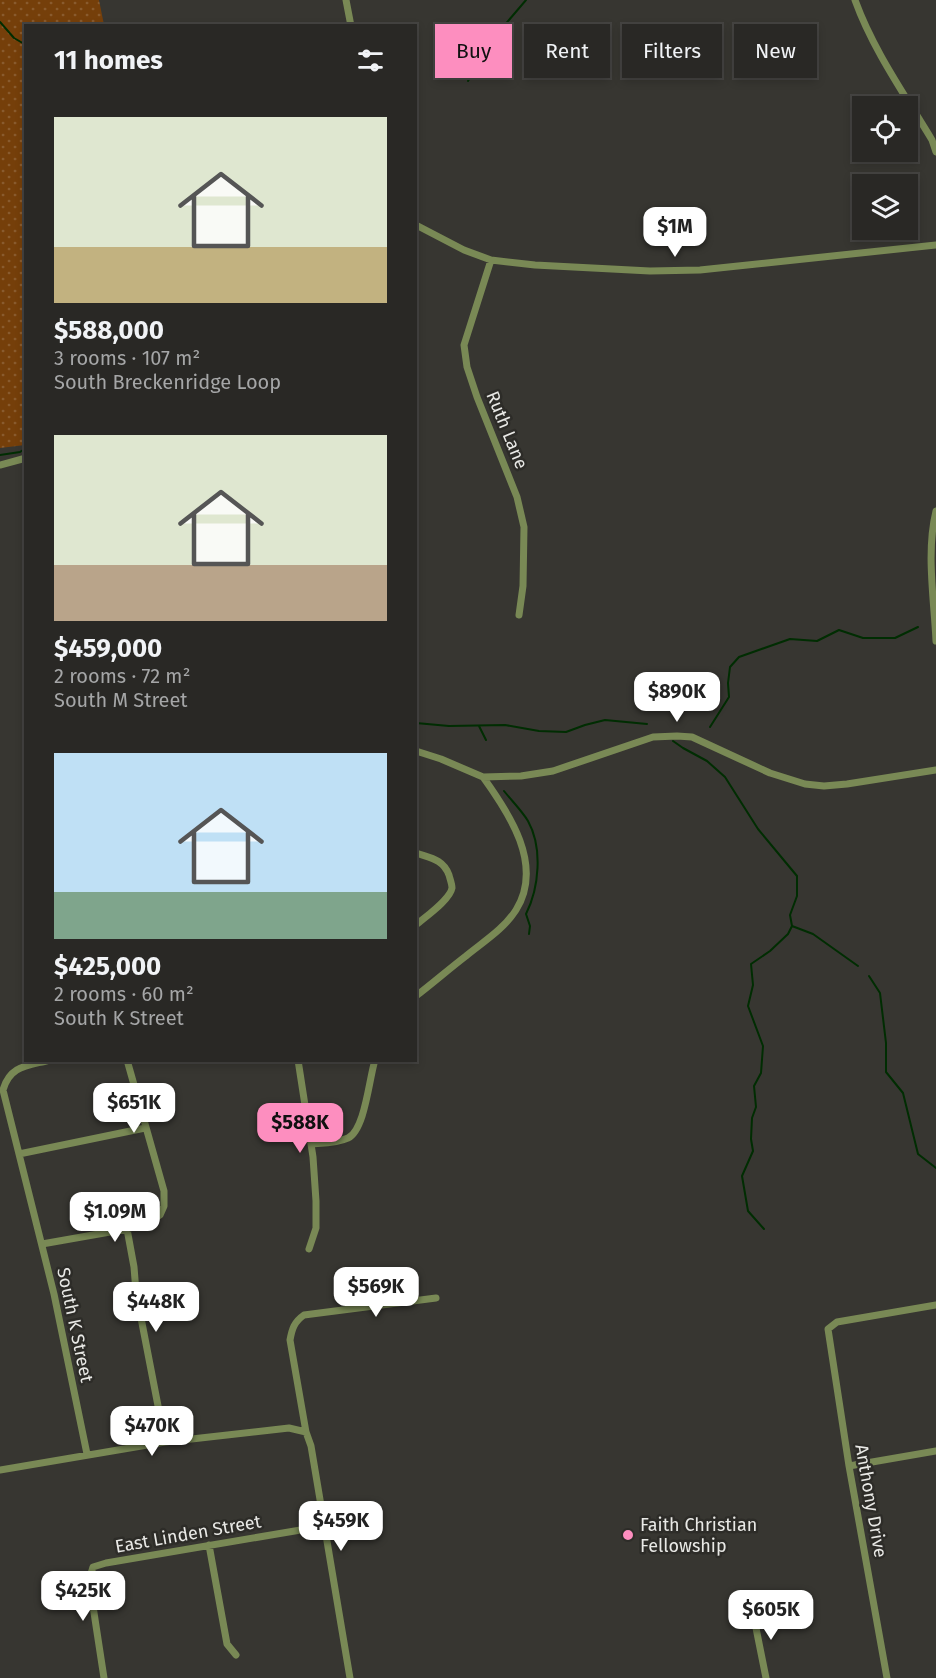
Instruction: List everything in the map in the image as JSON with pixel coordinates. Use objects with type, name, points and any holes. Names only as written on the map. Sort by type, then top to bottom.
[{"type":"street","points":[[346,0],[351,24]]},
{"type":"street","points":[[855,0],[879,52],[932,140],[936,152]]},
{"type":"street","points":[[417,226],[464,250],[491,260],[535,265],[650,271],[700,270],[936,245]]},
{"type":"street","name":"Ruth Lane","points":[[491,260],[464,345],[467,367],[517,497],[524,527],[523,586],[519,615]]},
{"type":"street","points":[[0,465],[24,459]]},
{"type":"street","points":[[936,511],[931,558],[936,641]]},
{"type":"street","points":[[417,751],[483,777],[521,776],[553,771],[653,737],[677,736],[692,737],[770,773],[805,784],[824,786],[847,784],[936,770]]},
{"type":"street","points":[[417,995],[497,931],[516,911],[525,891],[524,852],[520,840],[508,815],[483,777]]},
{"type":"street","points":[[417,853],[441,861],[453,886],[445,899],[417,924]]},
{"type":"street","name":"South K Street","points":[[42,1062],[18,1068],[12,1072],[3,1090],[54,1294],[87,1454]]},
{"type":"street","points":[[42,1244],[127,1228],[150,1222],[160,1215],[164,1206],[164,1191],[128,1062]]},
{"type":"street","points":[[298,1062],[311,1144],[316,1228],[309,1249]]},
{"type":"street","points":[[311,1144],[347,1139],[354,1134],[364,1112],[374,1062]]},
{"type":"street","points":[[20,1154],[145,1128]]},
{"type":"street","points":[[127,1228],[134,1267],[135,1292],[165,1442]]},
{"type":"street","points":[[350,1678],[311,1446],[306,1432],[290,1340],[292,1328],[297,1320],[313,1314],[436,1298]]},
{"type":"street","name":"Anthony Drive","points":[[887,1678],[849,1466],[828,1329],[837,1322],[936,1305]]},
{"type":"street","points":[[0,1470],[165,1442],[290,1428],[306,1432]]},
{"type":"street","points":[[849,1466],[936,1451]]},
{"type":"street","name":"East Linden Street","points":[[104,1678],[89,1580],[93,1567],[324,1526]]},
{"type":"street","points":[[209,1545],[227,1644],[236,1655]]},
{"type":"street","points":[[752,1608],[766,1678]]},
{"type":"shaded area","points":[[0,0],[99,0],[104,24],[24,24],[24,445],[0,448]]},
{"type":"waterway","points":[[468,81],[491,41],[526,0]]},
{"type":"waterway","points":[[0,22],[14,38],[24,44]]},
{"type":"waterway","points":[[0,455],[24,449]]},
{"type":"waterway","points":[[710,727],[729,697],[730,667],[739,657],[790,639],[817,641],[839,630],[863,638],[895,638],[918,627]]},
{"type":"waterway","points":[[417,723],[449,726],[505,725],[539,731],[566,732],[605,720],[647,724]]},
{"type":"waterway","points":[[479,726],[486,740]]},
{"type":"waterway","points":[[673,741],[707,761],[725,777],[758,829],[797,876],[797,896],[790,915],[792,926],[788,934],[770,951],[751,964],[753,985],[748,1006],[763,1046],[761,1073],[754,1086],[756,1107],[752,1118],[753,1151],[742,1176],[748,1211],[764,1229]]},
{"type":"waterway","points":[[504,791],[528,821],[536,843],[538,868],[534,892],[526,914],[530,926],[529,934]]},
{"type":"waterway","points":[[792,926],[813,934],[858,966]]},
{"type":"waterway","points":[[869,976],[880,993],[886,1043],[886,1072],[903,1093],[918,1154],[936,1168]]},
{"type":"place","name":"Faith Christian Fellowship","points":[[628,1535]]}]
